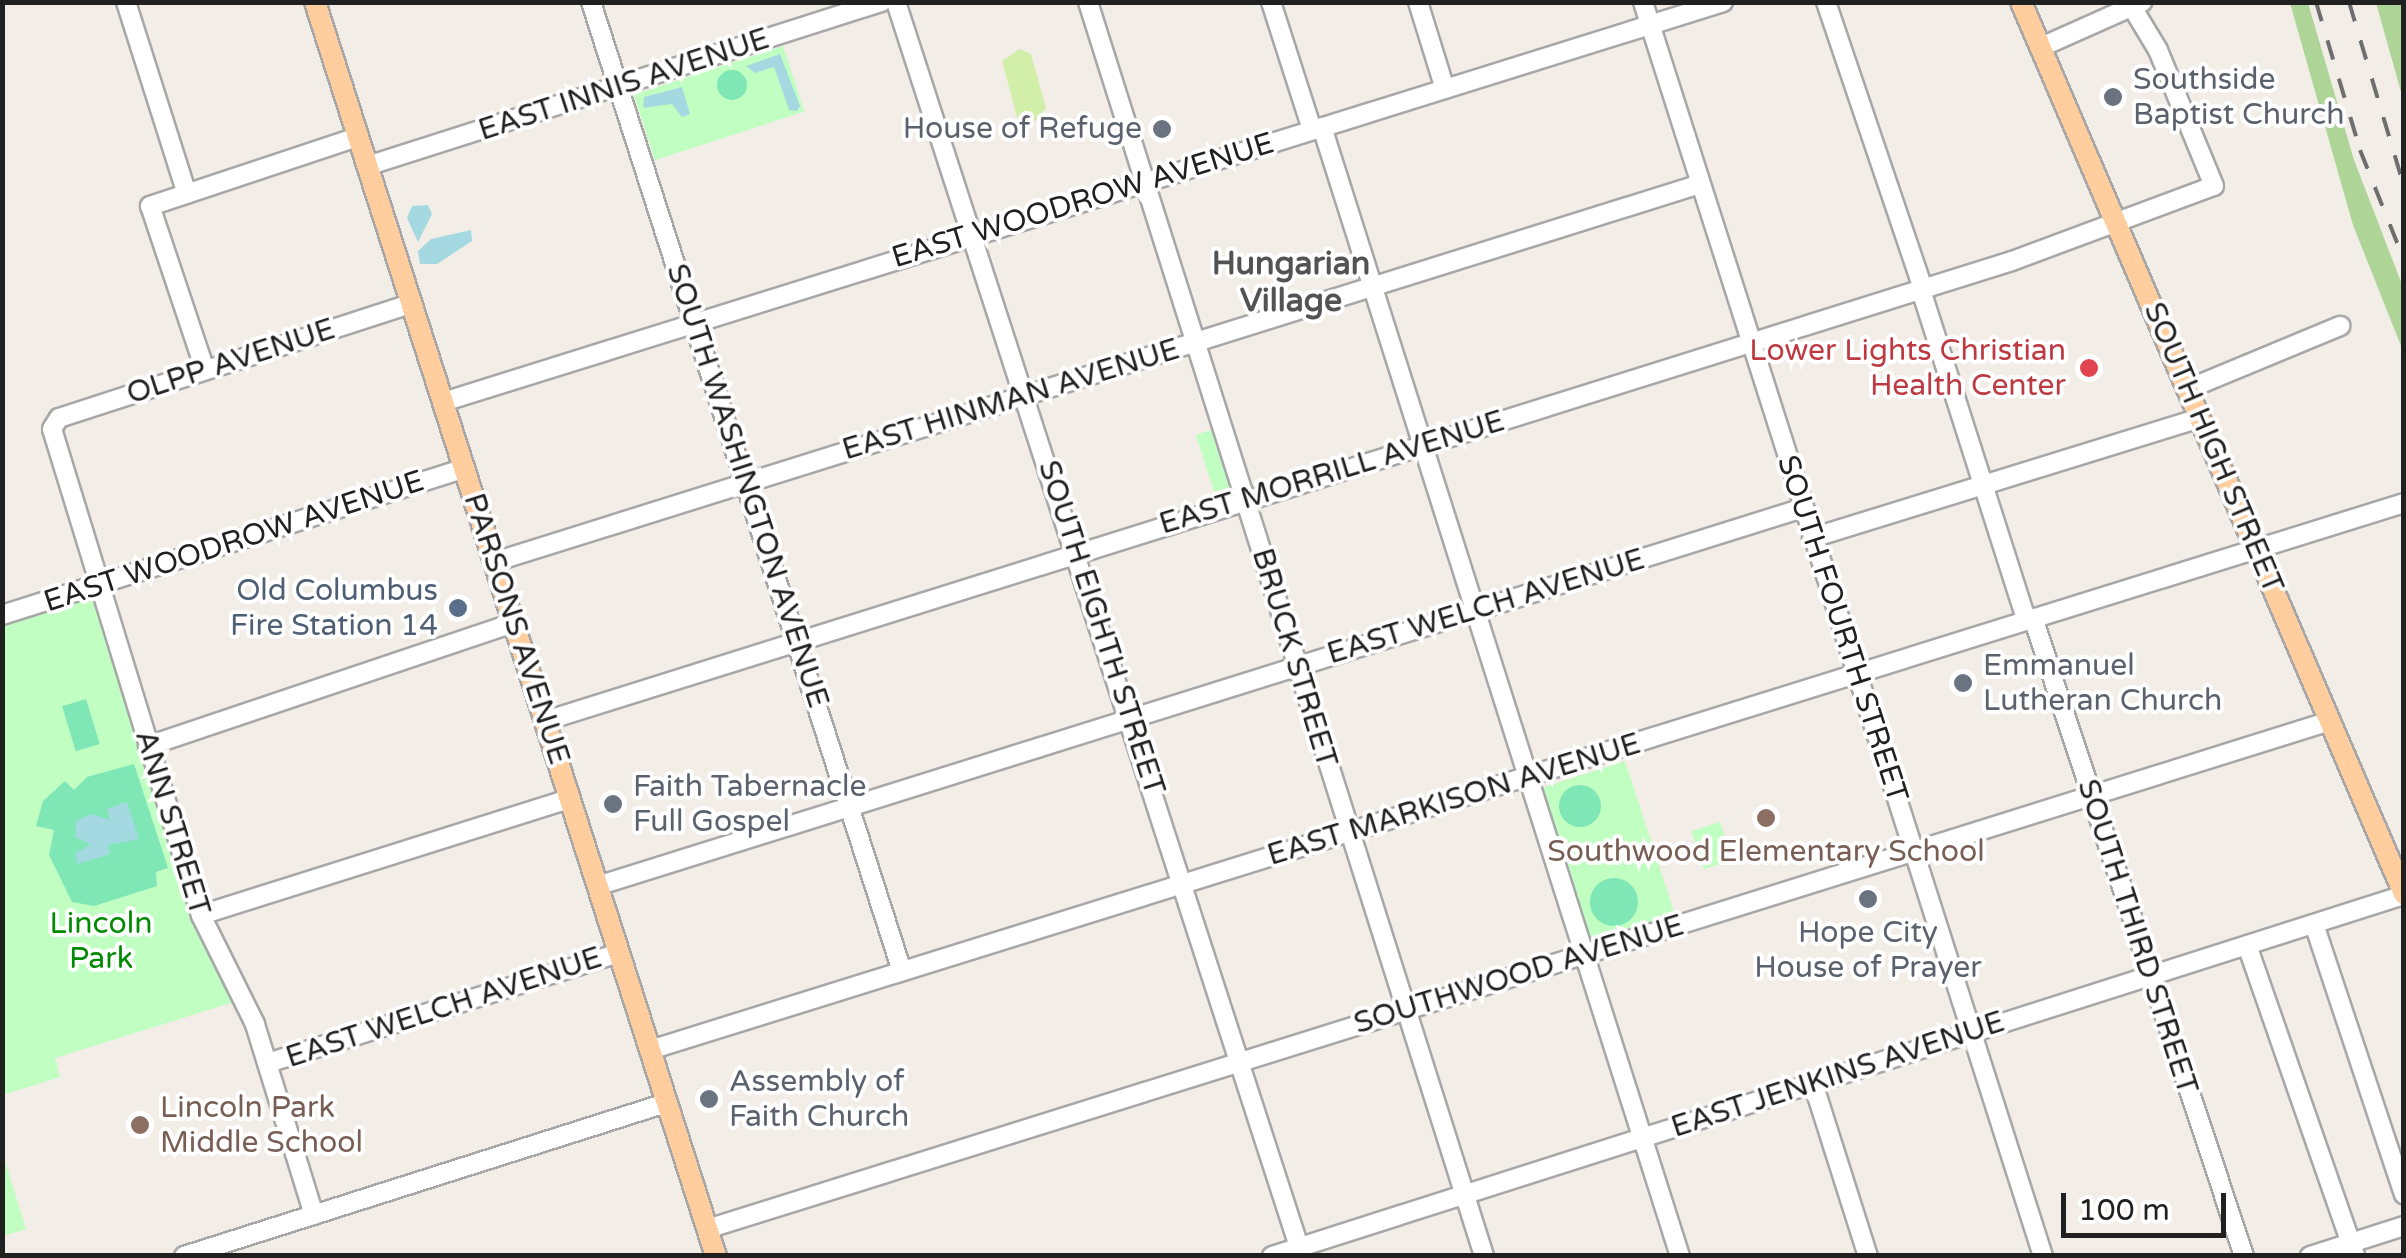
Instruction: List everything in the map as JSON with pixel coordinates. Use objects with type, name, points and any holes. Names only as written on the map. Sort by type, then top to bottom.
[{"type":"main road","name":"PARSONS AVENUE","points":[[314,2],[716,1256]]},
{"type":"main road","name":"SOUTH HIGH STREET","points":[[2021,2],[2330,721],[2396,853],[2404,894]]},
{"type":"street","points":[[126,2],[187,194]]},
{"type":"street","name":"SOUTH WASHINGTON AVENUE","points":[[591,2],[850,806],[898,972]]},
{"type":"street","name":"EAST INNIS AVENUE","points":[[368,166],[881,2]]},
{"type":"street","name":"SOUTH EIGHTH STREET","points":[[896,2],[1301,1251]]},
{"type":"street","name":"BRUCK STREET","points":[[1088,2],[1484,1256]]},
{"type":"street","points":[[1271,2],[1372,287],[1680,1256]]},
{"type":"street","points":[[1418,2],[1445,89]]},
{"type":"street","name":"SOUTH FOURTH STREET","points":[[1643,2],[2043,1256]]},
{"type":"street","name":"EAST WOODROW AVENUE","points":[[444,402],[1723,2]]},
{"type":"street","name":"SOUTH THIRD STREET","points":[[1826,2],[1983,485],[2244,1256]]},
{"type":"street","points":[[2040,47],[2134,4]]},
{"type":"street","name":"EAST MORRILL AVENUE","points":[[545,721],[1922,289],[2118,226],[2214,186],[2158,50],[2134,4]]},
{"type":"street","points":[[205,370],[150,206],[358,137]]},
{"type":"street","name":"EAST HINMAN AVENUE","points":[[494,562],[1700,184]]},
{"type":"street","name":"OLPP AVENUE","points":[[53,424],[412,303]]},
{"type":"street","points":[[2188,388],[2340,326]]},
{"type":"street","points":[[1812,538],[2200,418]]},
{"type":"street","name":"ANN STREET","points":[[53,424],[98,585],[200,915],[268,1064],[314,1215]]},
{"type":"street","name":"EAST WOODROW AVENUE","points":[[2,616],[464,468]]},
{"type":"street","name":"EAST MARKISON AVENUE","points":[[650,1050],[2404,503]]},
{"type":"street","name":"EAST WELCH AVENUE","points":[[597,886],[1802,508]]},
{"type":"street","points":[[148,746],[513,623]]},
{"type":"street","name":"SOUTHWOOD AVENUE","points":[[708,1229],[2330,721]]},
{"type":"street","points":[[200,915],[570,799]]},
{"type":"street","name":"EAST JENKINS AVENUE","points":[[1272,1256],[1301,1251],[1464,1195],[2404,894]]},
{"type":"street","points":[[2314,924],[2404,1194]]},
{"type":"street","points":[[2247,944],[2352,1249]]},
{"type":"street","name":"EAST WELCH AVENUE","points":[[268,1064],[619,953]]},
{"type":"street","points":[[1813,1083],[1868,1256]]},
{"type":"street","points":[[184,1256],[666,1103]]},
{"type":"street","points":[[2310,1256],[2352,1249],[2404,1226]]},
{"type":"green space","points":[[2290,3],[2308,3],[2354,160],[2403,287],[2403,351],[2353,225]]},
{"type":"green space","points":[[2376,3],[2403,3],[2403,99]]},
{"type":"green space","points":[[783,46],[804,112],[655,160],[634,95]]},
{"type":"green space","points":[[1020,49],[1031,54],[1046,108],[1037,120],[1024,122],[1017,117],[1002,61]]},
{"type":"green space","points":[[732,70],[743,74],[747,85],[743,96],[732,100],[721,96],[717,85],[721,74]]},
{"type":"green space","points":[[1211,430],[1231,493],[1216,498],[1196,435]]},
{"type":"green space","name":"Lincoln Park","points":[[95,595],[204,946],[234,1002],[55,1058],[60,1077],[3,1095],[3,624]]},
{"type":"green space","points":[[86,699],[100,744],[76,751],[62,706]]},
{"type":"green space","points":[[1625,761],[1675,915],[1589,943],[1538,789]]},
{"type":"green space","points":[[134,764],[168,868],[156,872],[157,886],[94,906],[72,902],[49,855],[54,830],[36,826],[43,801],[65,781],[74,790],[87,777]]},
{"type":"green space","points":[[1580,785],[1595,791],[1601,806],[1595,821],[1580,827],[1565,821],[1559,806],[1565,791]]},
{"type":"green space","points":[[1720,822],[1732,860],[1704,869],[1691,831]]},
{"type":"green space","points":[[1614,878],[1631,885],[1638,902],[1631,919],[1614,926],[1597,919],[1590,902],[1597,885]]},
{"type":"green space","points":[[3,1155],[26,1229],[2,1236]]},
{"type":"water","points":[[780,54],[800,106],[797,111],[789,110],[774,67],[755,73],[746,66]]},
{"type":"water","points":[[682,87],[690,114],[682,117],[672,104],[643,108],[644,97]]},
{"type":"water","points":[[428,205],[432,214],[418,242],[407,218],[412,206]]},
{"type":"water","points":[[471,230],[472,241],[437,264],[420,264],[418,251],[431,239]]},
{"type":"water","points":[[127,802],[139,839],[108,845],[110,854],[78,864],[75,853],[91,845],[75,837],[76,821],[91,814],[110,820],[107,809]]},
{"type":"railway","points":[[2316,2],[2360,150],[2404,260]]},
{"type":"railway","points":[[2349,2],[2404,186]]},
{"type":"place","name":"Southside Baptist Church","points":[[2113,97]]},
{"type":"place","name":"House of Refuge","points":[[1162,129]]},
{"type":"place","name":"Lower Lights Christian Health Center","points":[[2089,368]]},
{"type":"place","name":"Old Columbus Fire Station 14","points":[[458,608]]},
{"type":"place","name":"Emmanuel Lutheran Church","points":[[1963,683]]},
{"type":"place","name":"Faith Tabernacle Full Gospel","points":[[613,804]]},
{"type":"place","name":"Southwood Elementary School","points":[[1766,818]]},
{"type":"place","name":"Hope City House of Prayer","points":[[1868,899]]},
{"type":"place","name":"Assembly of Faith Church","points":[[709,1099]]},
{"type":"place","name":"Lincoln Park Middle School","points":[[140,1125]]},
{"type":"district","name":"Hungarian Village","points":[[1291,284]]}]
